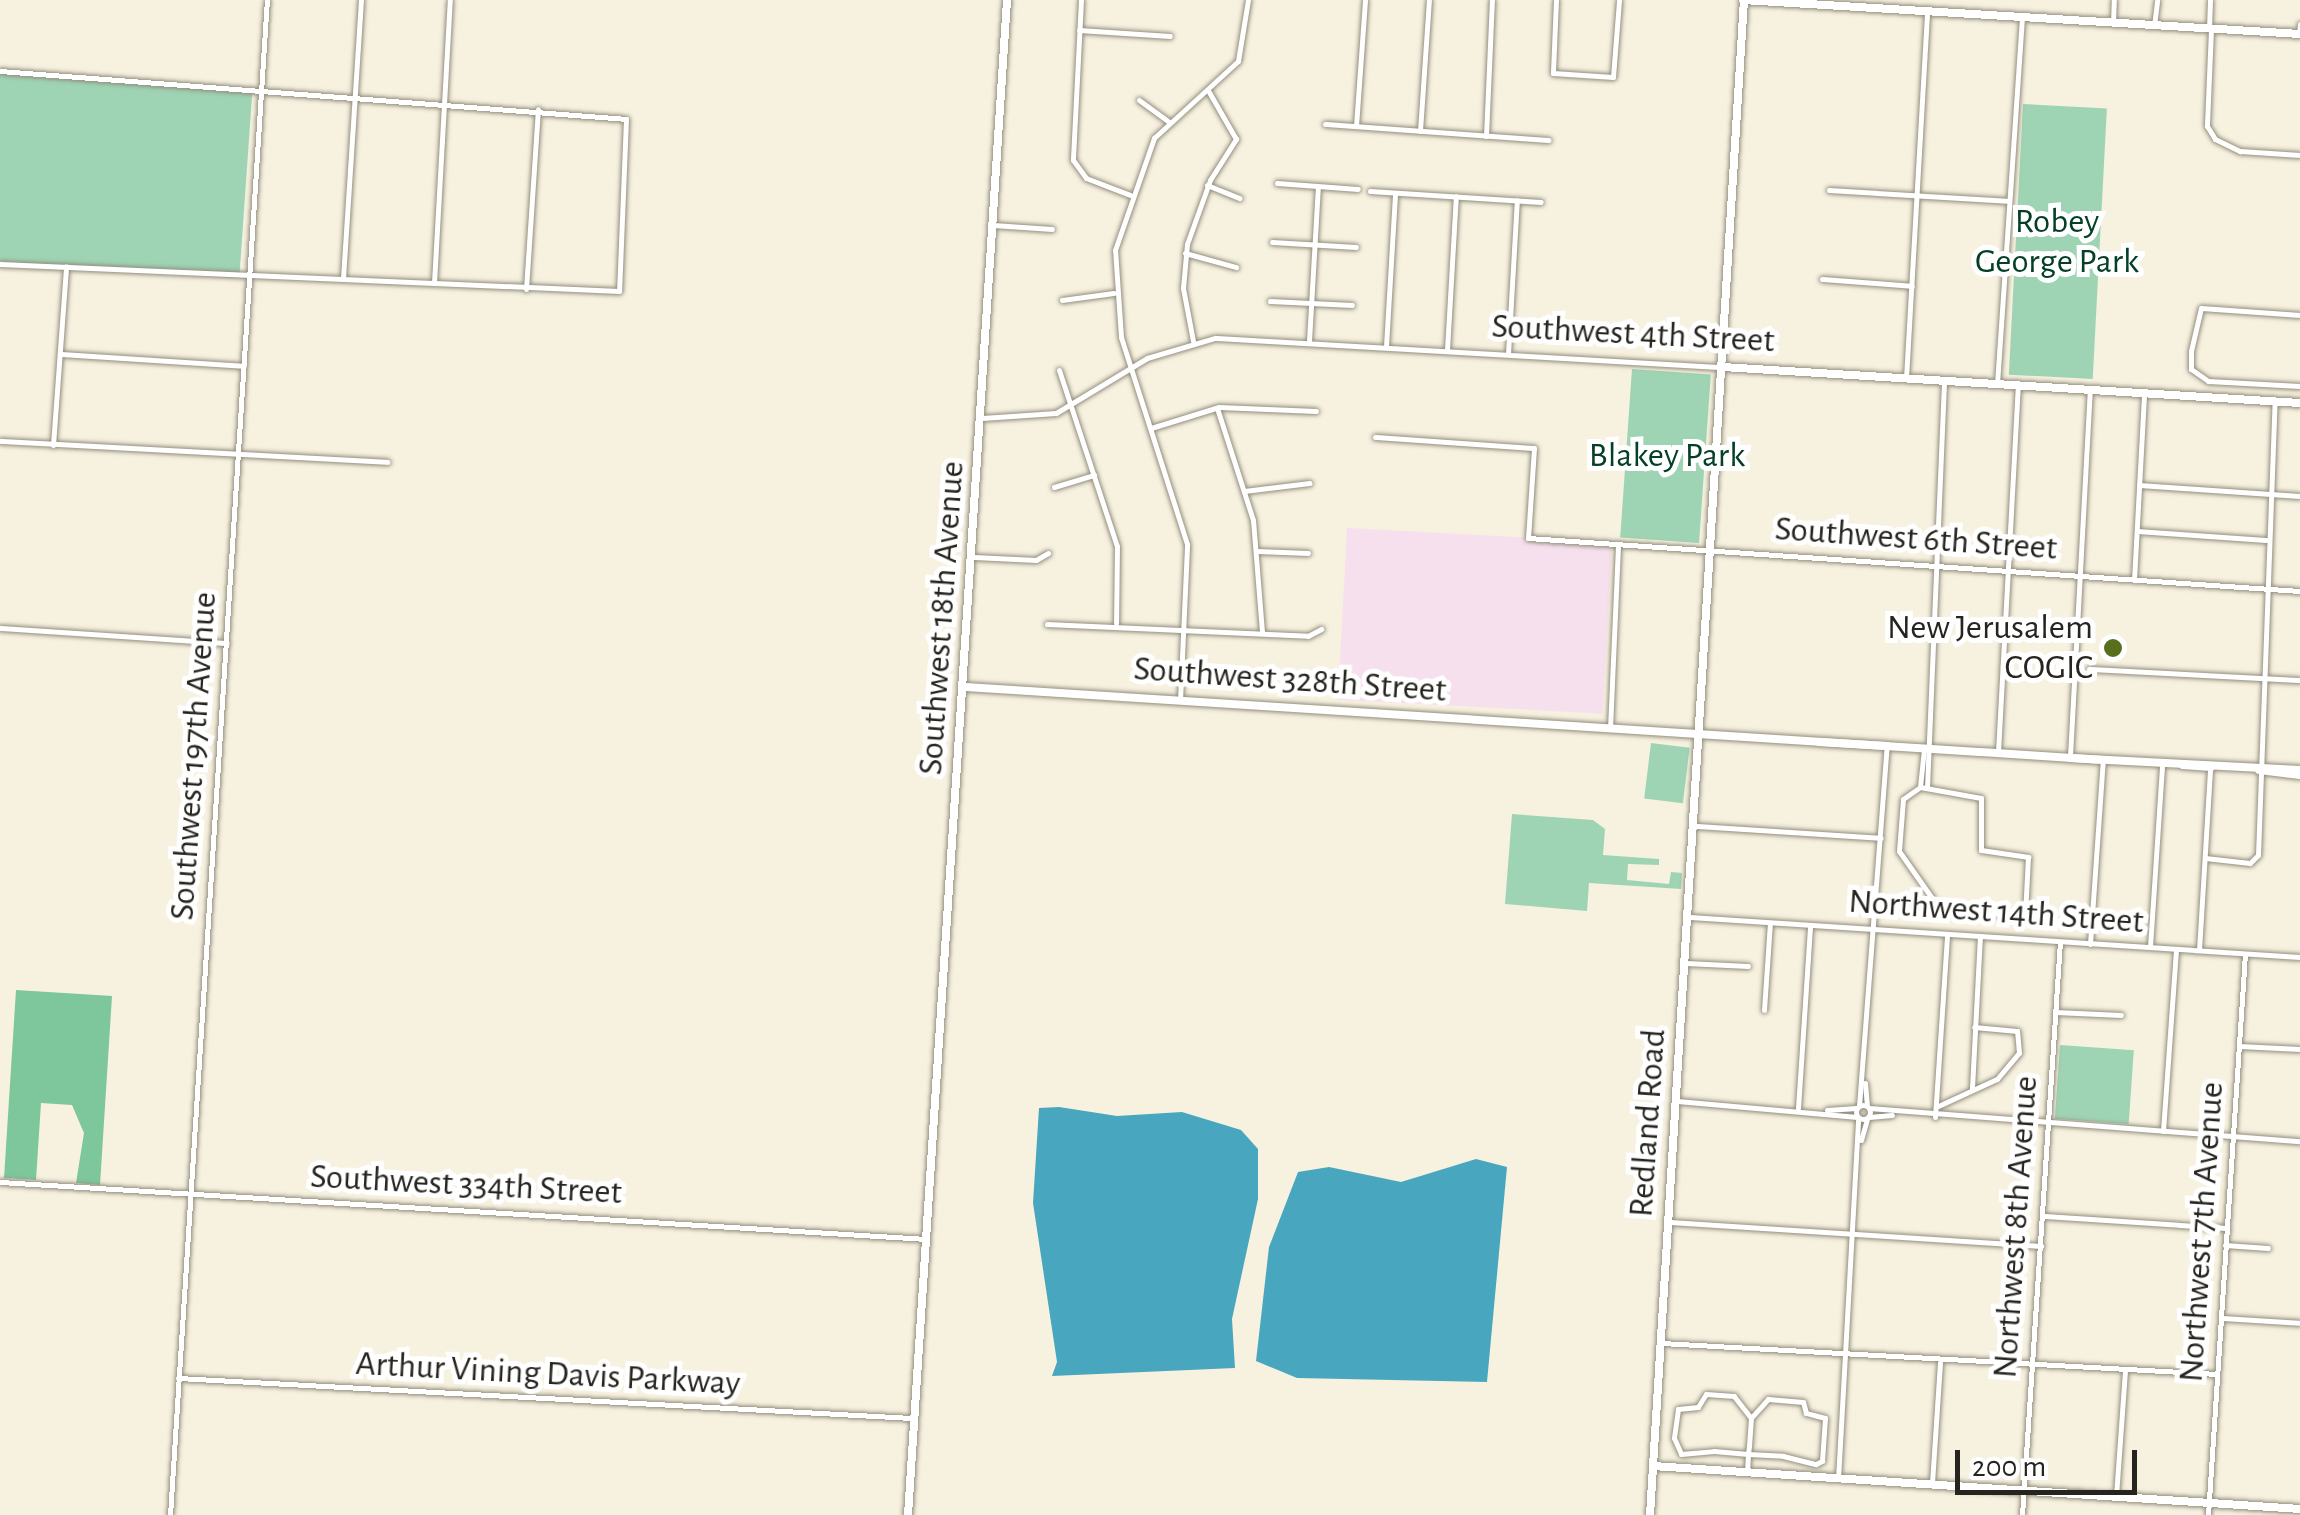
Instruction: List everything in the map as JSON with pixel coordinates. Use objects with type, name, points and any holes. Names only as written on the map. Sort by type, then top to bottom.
[{"type":"street","points":[[258,0],[266,0]]},
{"type":"street","name":"Southwest 197th Avenue","points":[[170,1515],[266,0]]},
{"type":"street","points":[[343,278],[361,0]]},
{"type":"street","points":[[434,283],[450,0]]},
{"type":"street","name":"Southwest 18th Avenue","points":[[908,1515],[966,687],[1007,0]]},
{"type":"street","points":[[1081,0],[1076,168],[1130,195]]},
{"type":"street","points":[[1180,701],[1187,544],[1130,367],[1114,294],[1130,195],[1168,120],[1209,92],[1241,56],[1248,0]]},
{"type":"street","points":[[1356,126],[1365,0]]},
{"type":"street","points":[[1420,130],[1429,0]]},
{"type":"street","points":[[1486,136],[1492,0]]},
{"type":"street","points":[[1556,0],[1552,72],[1614,77],[1619,0]]},
{"type":"street","points":[[1744,0],[2300,34],[2300,24]]},
{"type":"street","name":"Redland Road","points":[[1650,1515],[1702,734],[1744,0]]},
{"type":"street","points":[[2113,23],[2114,0]]},
{"type":"street","points":[[2154,26],[2157,0]]},
{"type":"street","points":[[2210,0],[2207,126],[2215,140],[2240,151],[2300,155]]},
{"type":"street","points":[[1906,378],[1928,11]]},
{"type":"street","points":[[1997,384],[2022,18]]},
{"type":"street","points":[[1079,30],[1170,36]]},
{"type":"street","points":[[0,72],[444,102],[628,122],[619,291],[0,264]]},
{"type":"street","points":[[1193,341],[1185,253],[1208,185],[1236,139],[1209,92]]},
{"type":"street","points":[[1139,100],[1168,120]]},
{"type":"street","points":[[526,289],[538,110]]},
{"type":"street","points":[[1325,124],[1548,140]]},
{"type":"street","points":[[1277,183],[1358,189]]},
{"type":"street","points":[[1208,185],[1240,198]]},
{"type":"street","points":[[1309,341],[1318,186]]},
{"type":"street","points":[[1829,190],[2007,202]]},
{"type":"street","points":[[1370,191],[1541,202]]},
{"type":"street","points":[[1386,346],[1395,193]]},
{"type":"street","points":[[1447,350],[1456,196]]},
{"type":"street","points":[[1508,354],[1518,200]]},
{"type":"street","points":[[994,225],[1052,228]]},
{"type":"street","points":[[1272,242],[1356,247]]},
{"type":"street","points":[[1185,253],[1236,267]]},
{"type":"street","points":[[54,445],[66,266]]},
{"type":"street","points":[[1822,279],[1912,286]]},
{"type":"street","points":[[1062,300],[1114,294]]},
{"type":"street","points":[[1270,301],[1352,306]]},
{"type":"street","points":[[2300,315],[2205,308],[2195,314],[2196,377],[2300,386]]},
{"type":"street","name":"Southwest 4th Street","points":[[982,418],[1034,418],[1071,406],[1130,367],[1193,341],[1309,341],[2300,403]]},
{"type":"street","points":[[60,354],[244,366]]},
{"type":"street","points":[[1059,370],[1119,554],[1116,623]]},
{"type":"street","points":[[1923,788],[1944,381]]},
{"type":"street","points":[[2250,400],[2251,384]]},
{"type":"street","points":[[1998,753],[2018,386]]},
{"type":"street","points":[[2070,758],[2090,390]]},
{"type":"street","points":[[2134,580],[2144,393]]},
{"type":"street","points":[[2204,858],[2254,862],[2275,402]]},
{"type":"street","points":[[1151,428],[1216,408],[1316,411]]},
{"type":"street","points":[[1216,408],[1244,492],[1257,551],[1262,632]]},
{"type":"street","name":"Southwest 6th Street","points":[[1375,437],[1534,448],[1528,538],[2300,592]]},
{"type":"street","points":[[0,441],[387,462]]},
{"type":"street","points":[[1054,488],[1094,475]]},
{"type":"street","points":[[1244,492],[1310,484]]},
{"type":"street","points":[[2139,485],[2300,496]]},
{"type":"street","points":[[2137,532],[2266,540]]},
{"type":"street","points":[[1610,728],[1618,544]]},
{"type":"street","points":[[1257,551],[1308,554]]},
{"type":"street","points":[[974,557],[1036,560],[1048,553]]},
{"type":"street","points":[[1047,624],[1116,623],[1308,636],[1321,628]]},
{"type":"street","points":[[0,628],[226,643]]},
{"type":"street","points":[[2089,669],[2300,680]]},
{"type":"street","name":"Southwest 328th Street","points":[[966,687],[2300,772]]},
{"type":"street","points":[[1860,1140],[1868,1118],[1865,1080],[1887,746]]},
{"type":"street","points":[[2090,944],[2103,760]]},
{"type":"street","points":[[2150,947],[2162,764]]},
{"type":"street","points":[[2199,950],[2210,767]]},
{"type":"street","points":[[1923,788],[1982,798],[1981,850],[2028,857],[2025,916],[1941,911],[1898,851],[1903,799],[1923,788]]},
{"type":"street","points":[[1696,826],[1881,838]]},
{"type":"street","name":"Northwest 14th Street","points":[[1690,917],[2300,957]]},
{"type":"street","points":[[1764,1010],[1770,923]]},
{"type":"street","points":[[1798,1108],[1810,926]]},
{"type":"street","points":[[1936,1117],[1947,935]]},
{"type":"street","points":[[1972,1088],[1980,937]]},
{"type":"street","name":"Northwest 8th Avenue","points":[[2022,1515],[2060,942]]},
{"type":"street","points":[[2164,1132],[2176,949]]},
{"type":"street","name":"Northwest 7th Avenue","points":[[2208,1515],[2246,953]]},
{"type":"street","points":[[1686,963],[1748,966]]},
{"type":"street","points":[[2055,1012],[2121,1015]]},
{"type":"street","name":"Northwest 8th Avenue","points":[[1936,1107],[2010,1070],[2022,1041],[2017,1032],[1974,1028]]},
{"type":"street","points":[[2239,1046],[2300,1049]]},
{"type":"street","points":[[1838,1479],[1860,1140],[1857,1118],[1865,1080]]},
{"type":"street","points":[[1677,1100],[1824,1110],[1857,1118],[1895,1114]]},
{"type":"street","points":[[1824,1110],[1868,1107],[1895,1114],[2300,1141]]},
{"type":"street","name":"Southwest 334th Street","points":[[0,1182],[929,1240]]},
{"type":"street","points":[[2044,1216],[2226,1228]]},
{"type":"street","points":[[1669,1222],[2041,1246]]},
{"type":"street","points":[[2225,1246],[2268,1248]]},
{"type":"street","points":[[2220,1318],[2300,1323]]},
{"type":"street","points":[[1661,1343],[1940,1362],[2217,1374]]},
{"type":"street","points":[[1932,1486],[1940,1362]]},
{"type":"street","points":[[2116,1497],[2125,1369]]},
{"type":"street","name":"Arthur Vining Davis Parkway","points":[[178,1378],[916,1418]]},
{"type":"street","points":[[1747,1473],[1748,1454],[1751,1418],[1768,1399],[1803,1402],[1808,1415],[1825,1418],[1823,1457],[1816,1464],[1748,1454],[1680,1454],[1674,1438],[1676,1412],[1698,1407],[1706,1394],[1738,1398],[1751,1418]]},
{"type":"street","points":[[1653,1466],[2300,1509]]},
{"type":"shaded area","points":[[1347,528],[1612,542],[1603,714],[1338,700]]},
{"type":"green space","points":[[0,73],[252,91],[239,278],[0,261]]},
{"type":"green space","name":"Robey George Park","points":[[2023,104],[2107,108],[2093,379],[2009,375]]},
{"type":"green space","name":"Blakey Park","points":[[1632,369],[1711,375],[1699,543],[1620,538]]},
{"type":"green space","points":[[1651,743],[1690,748],[1683,803],[1644,799]]},
{"type":"green space","points":[[1512,814],[1593,820],[1605,829],[1603,855],[1659,859],[1659,865],[1628,864],[1627,880],[1669,884],[1671,872],[1682,873],[1681,889],[1589,883],[1587,911],[1505,904]]},
{"type":"green space","points":[[16,990],[112,996],[100,1185],[76,1183],[84,1133],[72,1105],[41,1103],[36,1180],[4,1178]]},
{"type":"green space","points":[[2060,1045],[2134,1050],[2129,1124],[2055,1119]]},
{"type":"water","points":[[1059,1107],[1117,1116],[1182,1112],[1241,1130],[1258,1149],[1258,1199],[1232,1319],[1235,1368],[1052,1376],[1057,1362],[1033,1203],[1039,1108]]},
{"type":"water","points":[[1476,1159],[1507,1167],[1487,1382],[1297,1378],[1256,1361],[1269,1247],[1298,1172],[1329,1167],[1401,1182]]},
{"type":"place","name":"New Jerusalem COGIC","points":[[2113,648]]}]
